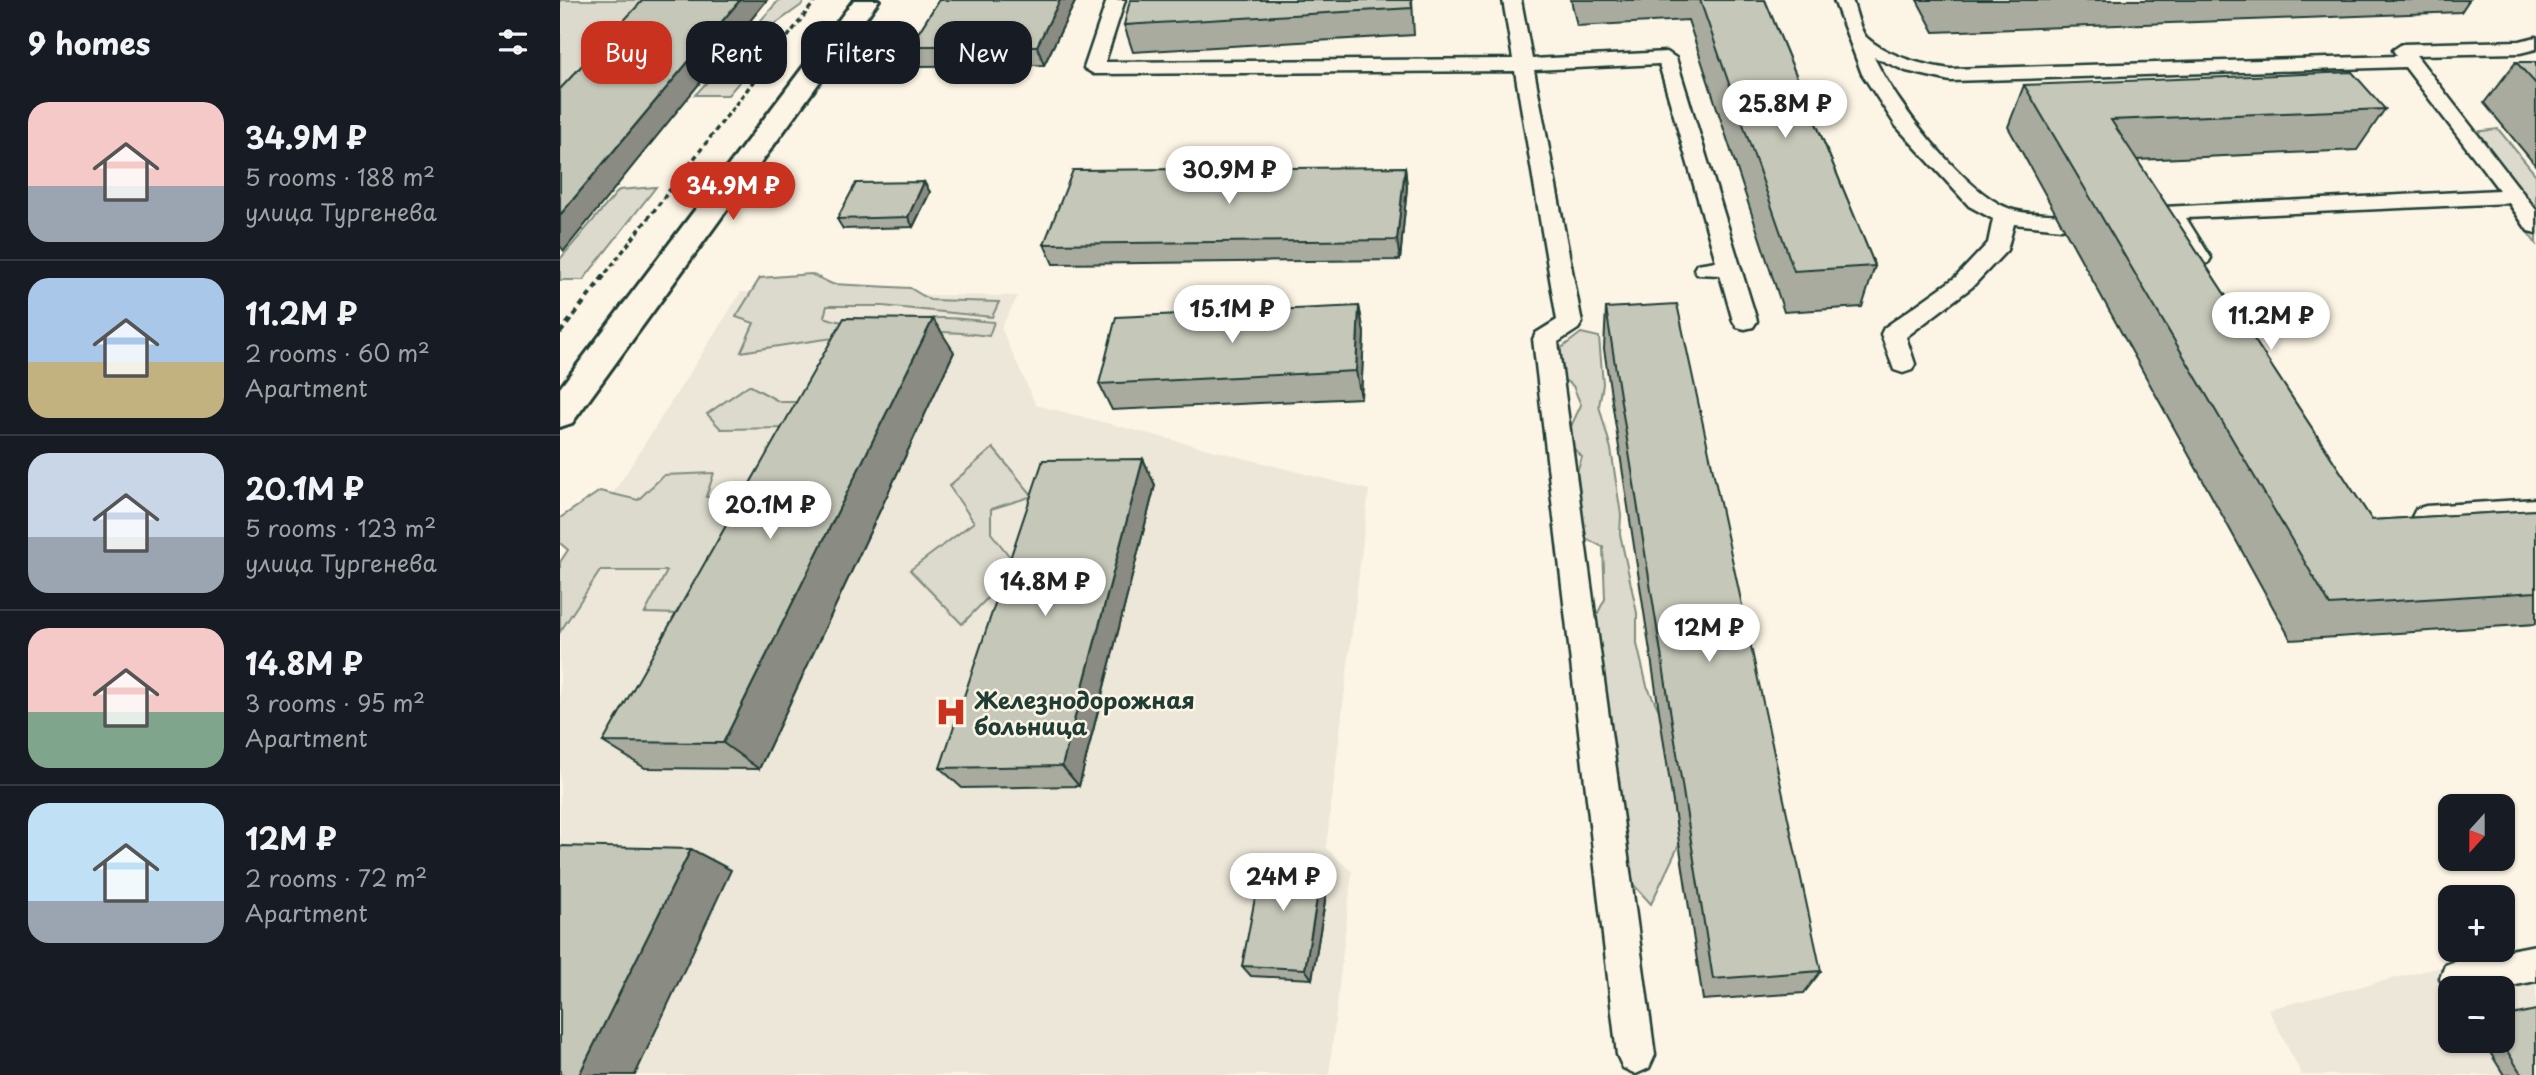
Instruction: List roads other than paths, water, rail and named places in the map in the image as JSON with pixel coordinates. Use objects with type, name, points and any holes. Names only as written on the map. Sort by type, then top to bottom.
[{"type":"street","points":[[560,414],[867,0]]},
{"type":"lane","points":[[1116,0],[1094,68],[1524,65],[1667,58],[1745,321]]},
{"type":"lane","points":[[1513,0],[1524,65],[1574,279],[1570,323],[1545,339],[1636,1055]]},
{"type":"lane","points":[[1843,0],[1872,74],[1903,122],[1977,201],[2005,216],[2060,222]]},
{"type":"lane","points":[[1856,38],[1881,56],[1919,71],[1950,75],[2007,76],[2410,61]]},
{"type":"lane","points":[[2536,43],[2459,56],[2402,50],[2536,226]]},
{"type":"lane","points":[[2211,275],[2171,212],[2515,196]]},
{"type":"lane","points":[[1903,363],[1893,334],[1964,282],[1999,245],[2005,216]]},
{"type":"lane","points":[[2151,218],[2174,217]]},
{"type":"lane","points":[[1706,269],[1731,267]]},
{"type":"lane","points":[[2406,518],[2536,510]]},
{"type":"lane","points":[[2468,976],[2536,963]]},
{"type":"place","name":"Железнодорожная больница","points":[[951,712]]}]
